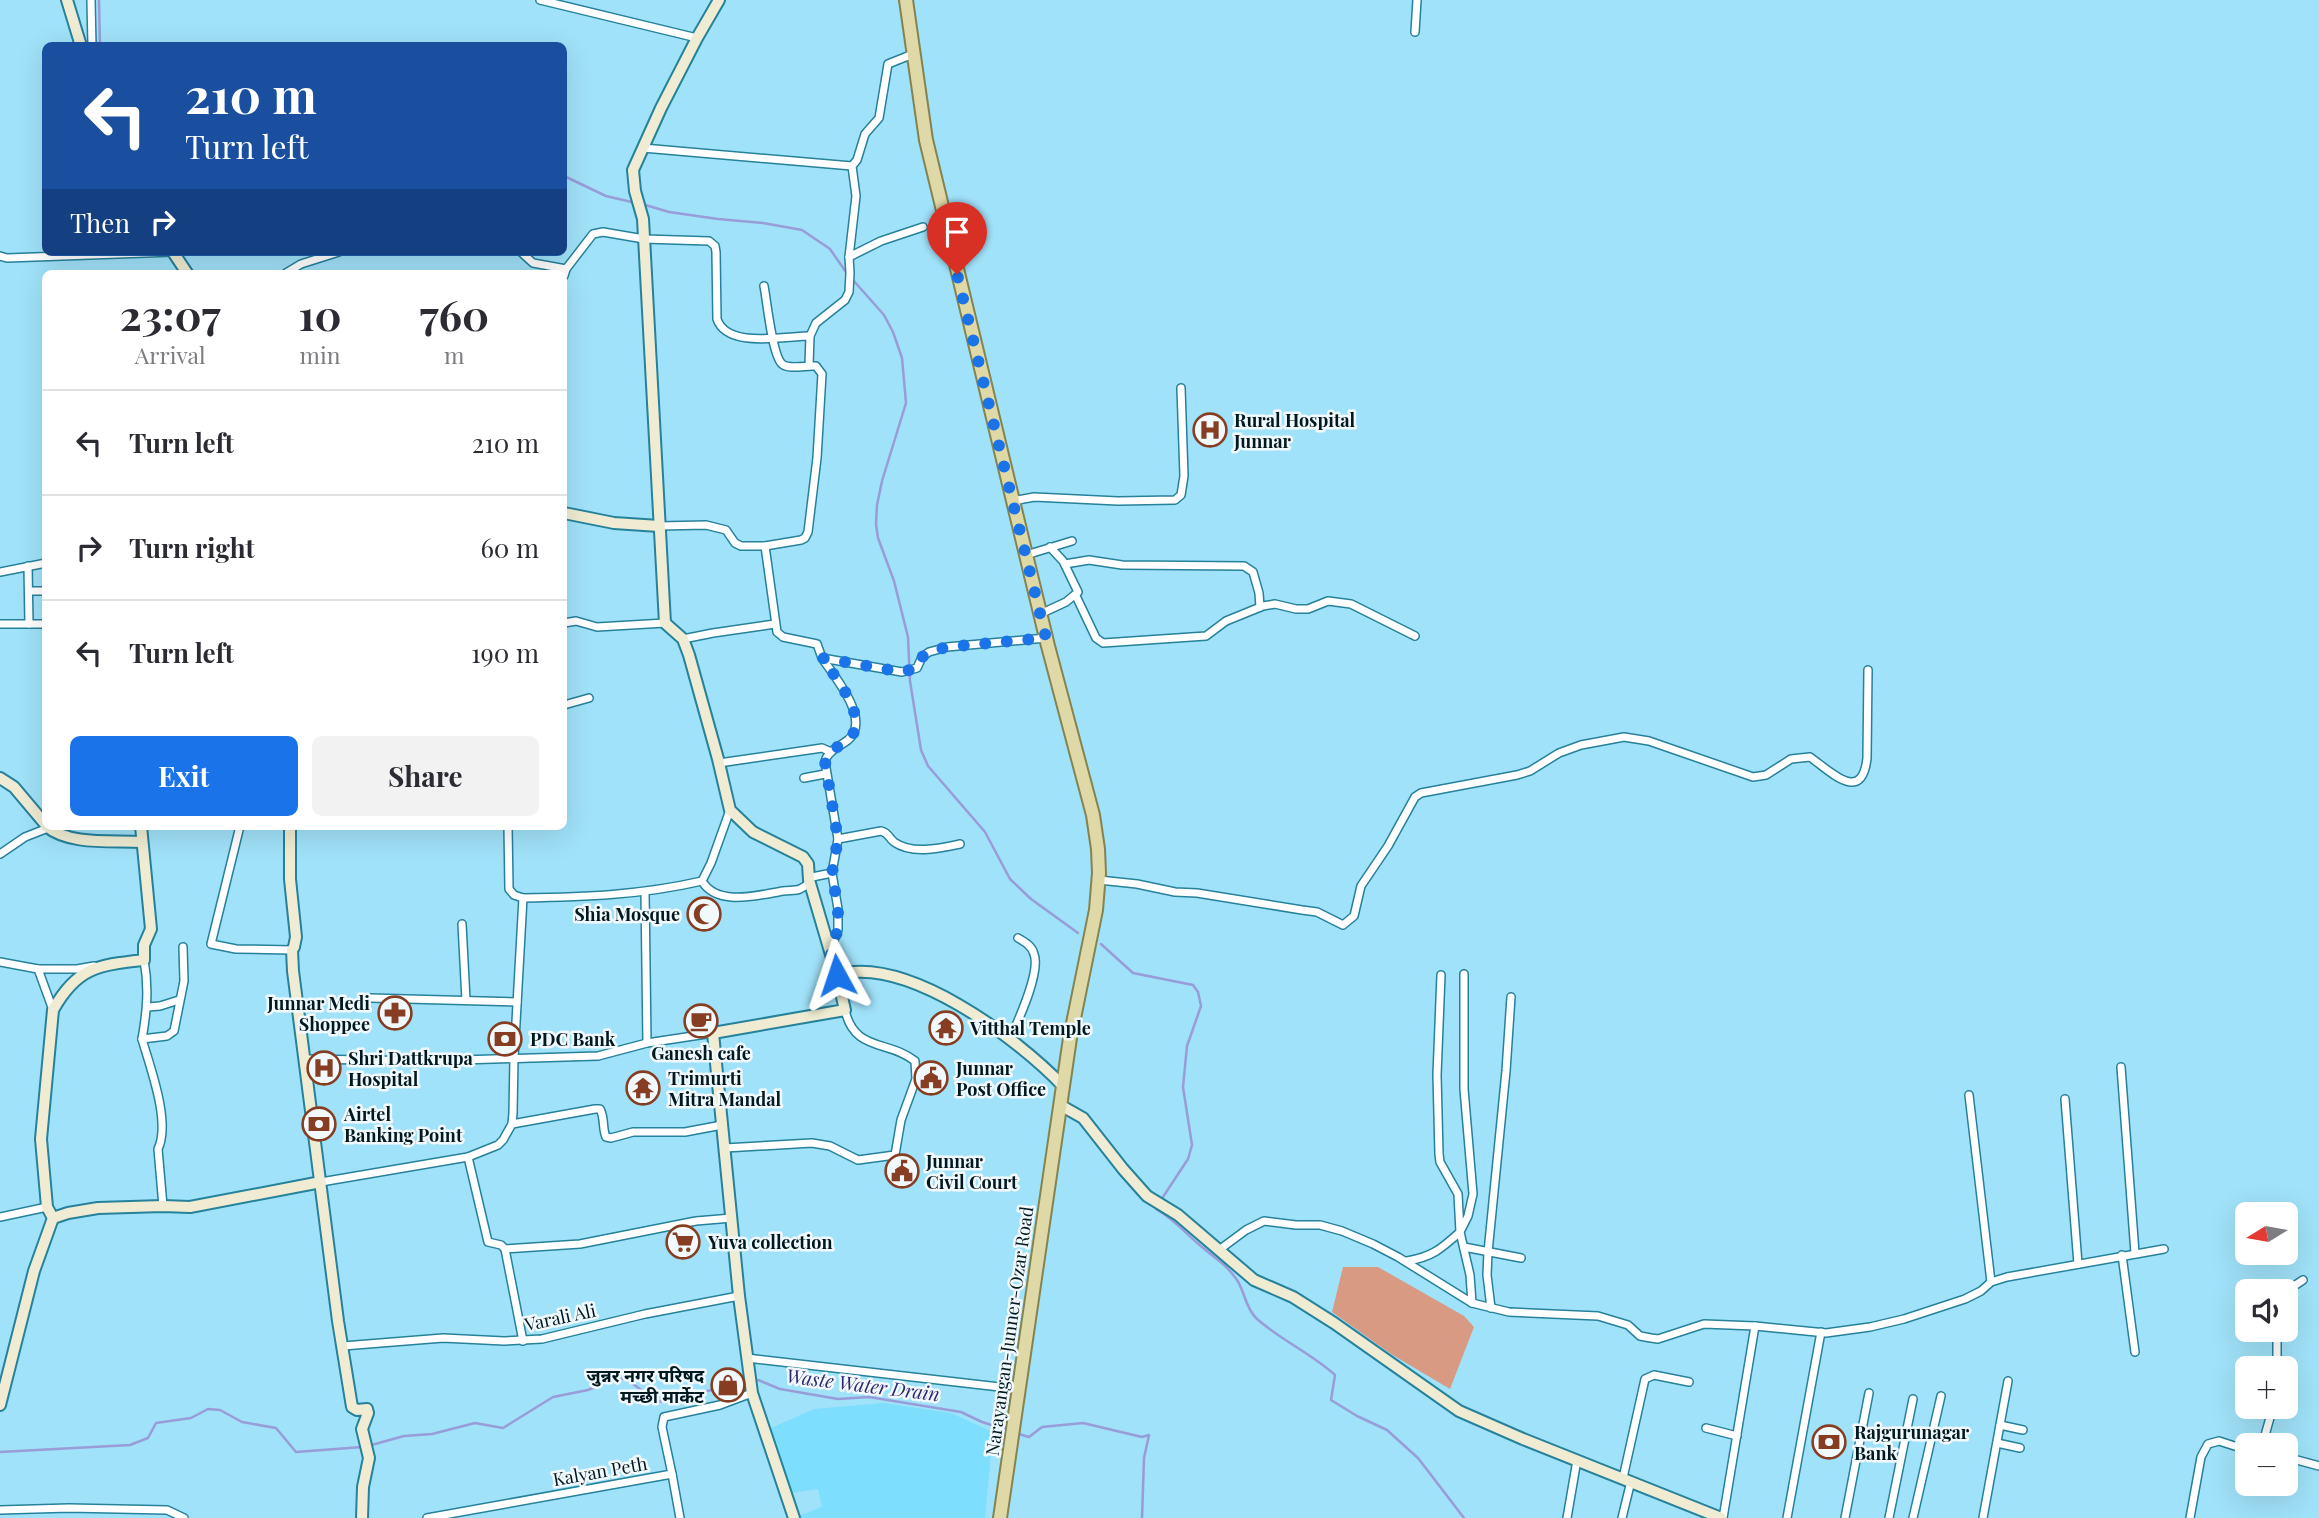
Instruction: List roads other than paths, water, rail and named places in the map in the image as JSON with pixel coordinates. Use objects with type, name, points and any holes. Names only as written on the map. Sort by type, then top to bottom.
[{"type":"main road","name":"Narayangan-Junner-Ozar Road","points":[[906,0],[929,153],[1040,614],[1093,815],[1098,849],[1096,910],[1076,1001],[1000,1518]]},
{"type":"street","points":[[67,0],[80,42]]},
{"type":"street","points":[[92,0],[92,42]]},
{"type":"street","points":[[540,0],[696,38]]},
{"type":"street","points":[[665,623],[644,239],[634,170],[696,38],[719,0]]},
{"type":"street","points":[[1415,32],[1417,0]]},
{"type":"street","points":[[809,365],[810,336],[816,323],[845,300],[849,292],[849,257],[856,196],[852,166],[857,160],[865,134],[879,118],[888,64],[913,54]]},
{"type":"street","points":[[643,148],[852,166]]},
{"type":"street","points":[[849,257],[881,241],[923,227]]},
{"type":"street","points":[[567,270],[593,234],[603,232],[644,239],[709,241],[715,246],[716,252],[717,319],[725,332],[738,337],[810,336]]},
{"type":"street","points":[[0,256],[62,256]]},
{"type":"street","points":[[291,270],[326,256]]},
{"type":"street","points":[[525,256],[533,263],[555,270]]},
{"type":"street","points":[[567,514],[614,523],[706,525],[726,530],[741,546],[765,546],[805,538],[817,458],[822,374],[816,366],[782,364],[772,338],[764,286]]},
{"type":"street","points":[[1013,501],[1034,497],[1118,501],[1175,500],[1181,495],[1184,476],[1181,388]]},
{"type":"street","points":[[1026,555],[1072,541]]},
{"type":"street","points":[[765,546],[777,632],[783,636],[817,644],[822,658],[851,703],[855,716],[854,734],[826,757],[825,774],[838,839],[832,873],[838,909],[838,930],[830,950]]},
{"type":"street","points":[[1050,547],[1065,564],[1078,592],[1076,596],[1096,638],[1103,643],[1206,636],[1226,621],[1260,607],[1275,604],[1308,609],[1328,601],[1351,604],[1415,636]]},
{"type":"street","points":[[1065,564],[1089,560],[1122,565],[1244,566],[1253,572],[1260,607]]},
{"type":"street","points":[[0,572],[42,563]]},
{"type":"street","points":[[28,566],[29,624]]},
{"type":"street","points":[[29,591],[42,591]]},
{"type":"street","points":[[1040,614],[1076,596]]},
{"type":"street","points":[[567,622],[576,621],[597,627],[665,623],[684,639],[730,810],[702,881]]},
{"type":"street","points":[[0,624],[42,624]]},
{"type":"street","points":[[684,639],[775,624]]},
{"type":"street","points":[[822,658],[902,672],[914,670],[922,657],[929,652],[947,647],[1046,638]]},
{"type":"street","points":[[1099,880],[1302,909],[1317,912],[1343,925],[1354,916],[1361,886],[1388,846],[1415,797],[1421,793],[1530,771],[1559,753],[1581,745],[1624,737],[1649,741],[1753,777],[1766,775],[1791,759],[1810,757],[1839,780],[1850,783],[1857,780],[1866,770],[1868,670]]},
{"type":"street","points":[[567,704],[589,698]]},
{"type":"street","points":[[719,763],[822,748],[831,752]]},
{"type":"street","points":[[804,778],[825,774]]},
{"type":"street","points":[[0,778],[14,787],[42,821]]},
{"type":"street","points":[[725,1149],[812,1143],[830,1146],[858,1160],[895,1155],[901,1120],[916,1079],[915,1061],[906,1054],[866,1041],[847,1021],[837,975],[809,880],[808,864],[803,857],[753,832],[730,810]]},
{"type":"street","points":[[0,855],[42,828]]},
{"type":"street","points":[[52,830],[78,839],[142,842]]},
{"type":"street","points":[[141,830],[151,929],[144,945],[148,1007],[142,1039],[160,1099],[162,1141],[158,1149],[163,1206]]},
{"type":"street","points":[[239,830],[211,944],[236,948],[292,950]]},
{"type":"street","points":[[290,830],[290,878],[296,937],[292,950],[321,1182],[352,1406],[357,1410],[367,1409],[368,1413],[362,1429],[369,1458],[363,1487],[362,1518]]},
{"type":"street","points":[[508,830],[509,889],[514,895],[523,898],[595,897],[645,892],[702,881]]},
{"type":"street","points":[[838,839],[881,831],[887,832],[894,842],[918,849],[960,844]]},
{"type":"street","points":[[702,881],[709,890],[722,895],[746,898],[796,891],[817,875],[832,873]]},
{"type":"street","points":[[645,892],[647,1043]]},
{"type":"street","points":[[53,1218],[98,1208],[190,1207],[468,1157],[498,1145],[512,1124],[523,898]]},
{"type":"street","points":[[462,924],[467,1000]]},
{"type":"street","points":[[1010,1039],[1020,1018],[1036,968],[1035,955],[1030,946],[1018,938]]},
{"type":"street","points":[[142,1039],[172,1034],[174,1031],[184,981],[183,947]]},
{"type":"street","points":[[0,962],[38,969],[77,970],[144,960]]},
{"type":"street","points":[[0,1405],[4,1370],[53,1218],[47,1207],[41,1139],[53,1010],[63,992],[79,977],[101,965]]},
{"type":"street","points":[[38,969],[53,1010]]},
{"type":"street","points":[[837,975],[858,971],[878,973],[928,988],[1010,1039],[1043,1065],[1063,1086]]},
{"type":"street","points":[[1406,1261],[1439,1252],[1460,1232],[1474,1194],[1464,1088],[1464,974]]},
{"type":"street","points":[[1441,975],[1437,1099],[1439,1154],[1443,1168],[1458,1194],[1460,1232],[1470,1275],[1472,1303]]},
{"type":"street","points":[[1491,1308],[1487,1275],[1488,1252],[1511,997]]},
{"type":"street","points":[[370,998],[517,1002]]},
{"type":"street","points":[[148,1007],[179,1000]]},
{"type":"street","points":[[305,1059],[428,1061],[598,1056],[647,1043],[845,1010]]},
{"type":"street","points":[[713,1033],[739,1296],[752,1393],[794,1518]]},
{"type":"street","points":[[2121,1067],[2135,1253]]},
{"type":"street","points":[[1969,1095],[1991,1282]]},
{"type":"street","points":[[2065,1099],[2078,1264]]},
{"type":"street","points":[[1060,1105],[1083,1118],[1147,1196],[1178,1214],[1260,1284],[1293,1297],[1334,1323],[1459,1411],[1722,1518],[1755,1326]]},
{"type":"street","points":[[512,1124],[600,1109],[604,1131],[606,1136],[611,1138],[633,1132],[685,1132],[722,1125]]},
{"type":"street","points":[[468,1157],[488,1242],[502,1245],[505,1249],[523,1341]]},
{"type":"street","points":[[0,1217],[47,1207]]},
{"type":"street","points":[[505,1249],[580,1244],[677,1224],[732,1218]]},
{"type":"street","points":[[1219,1250],[1246,1230],[1264,1221],[1320,1226],[1342,1231],[1373,1244],[1406,1261],[1472,1303],[1528,1314],[1598,1316],[1628,1325],[1640,1336],[1658,1339],[1704,1324],[1842,1331],[1904,1319],[1965,1299],[1991,1282],[2023,1273],[2164,1249]]},
{"type":"street","points":[[1464,1247],[1521,1258]]},
{"type":"street","points":[[2122,1255],[2134,1352]]},
{"type":"street","points":[[2298,1283],[2303,1280]]},
{"type":"street","name":"Varali Ali","points":[[343,1346],[443,1338],[523,1341],[542,1339],[645,1314],[739,1296]]},
{"type":"street","points":[[1787,1518],[1821,1332]]},
{"type":"street","points":[[747,1358],[1017,1389]]},
{"type":"street","points":[[1622,1518],[1645,1378],[1654,1375],[1689,1382]]},
{"type":"street","points":[[1983,1518],[2008,1381]]},
{"type":"street","name":"Kalyan Peth","points":[[428,1518],[672,1474],[662,1427],[664,1417],[720,1405],[752,1393]]},
{"type":"street","points":[[1845,1518],[1869,1393]]},
{"type":"street","points":[[1913,1518],[1941,1396]]},
{"type":"street","points":[[1889,1518],[1913,1399]]},
{"type":"street","points":[[2000,1425],[2023,1430]]},
{"type":"street","points":[[1706,1427],[1737,1436]]},
{"type":"street","points":[[2190,1518],[2202,1457],[2208,1444],[2219,1441],[2235,1446]]},
{"type":"street","points":[[1997,1443],[2020,1448]]},
{"type":"street","points":[[1567,1518],[1577,1460]]},
{"type":"street","points":[[2298,1460],[2319,1466]]},
{"type":"street","points":[[672,1474],[680,1518]]},
{"type":"street","points":[[0,1510],[167,1510],[184,1518]]},
{"type":"waterway","points":[[99,0],[100,42]]},
{"type":"waterway","points":[[567,177],[606,196],[636,203]]},
{"type":"waterway","points":[[642,204],[669,212],[802,230],[830,249],[848,275]]},
{"type":"waterway","points":[[853,280],[884,315],[902,358],[906,403],[882,481],[876,524],[908,637],[910,681],[921,750],[928,766],[985,832],[1010,879],[1031,899],[1078,933]]},
{"type":"waterway","points":[[1101,944],[1133,973],[1193,985],[1198,992],[1201,1006],[1187,1046],[1183,1087],[1192,1145],[1188,1159],[1161,1200]]},
{"type":"waterway","points":[[1158,1206],[1156,1209],[1229,1270],[1240,1285],[1256,1318],[1335,1375],[1331,1400],[1387,1430],[1418,1458],[1464,1518]]},
{"type":"waterway","name":"Waste Water Drain","points":[[368,1446],[404,1436],[432,1434],[475,1423],[503,1428],[553,1397],[588,1390],[614,1379],[626,1379],[658,1402],[713,1390],[742,1379]]},
{"type":"waterway","name":"Waste Water Drain","points":[[758,1380],[780,1389],[838,1399],[869,1397],[961,1412],[1004,1429]]},
{"type":"waterway","name":"Waste Water Drain","points":[[0,1452],[130,1445],[148,1438],[156,1423],[191,1418],[208,1409],[220,1410],[242,1422],[276,1428],[296,1452],[362,1447]]},
{"type":"waterway","name":"Waste Water Drain","points":[[1019,1434],[1029,1437],[1042,1427],[1083,1423],[1142,1437],[1149,1435],[1144,1458],[1142,1518]]},
{"type":"place","name":"Rural Hospital Junnar","points":[[1210,430]]},
{"type":"place","name":"Shia Mosque","points":[[704,914]]},
{"type":"place","name":"Junnar Medi Shoppee","points":[[395,1013]]},
{"type":"place","name":"Ganesh cafe","points":[[701,1021]]},
{"type":"place","name":"Vitthal Temple","points":[[946,1028]]},
{"type":"place","name":"PDC Bank","points":[[505,1039]]},
{"type":"place","name":"Shri Dattkrupa Hospital","points":[[324,1068]]},
{"type":"place","name":"Junnar Post Office","points":[[931,1078]]},
{"type":"place","name":"Trimurti Mitra Mandal","points":[[643,1088]]},
{"type":"place","name":"Airtel Banking Point","points":[[319,1124]]},
{"type":"place","name":"Junnar Civil Court","points":[[902,1171]]},
{"type":"place","name":"Yuva collection","points":[[683,1242]]},
{"type":"place","name":"जुन्नर नगर परिषद मच्छी मार्केट","points":[[728,1385]]},
{"type":"place","name":"Rajgurunagar Bank","points":[[1829,1442]]}]
